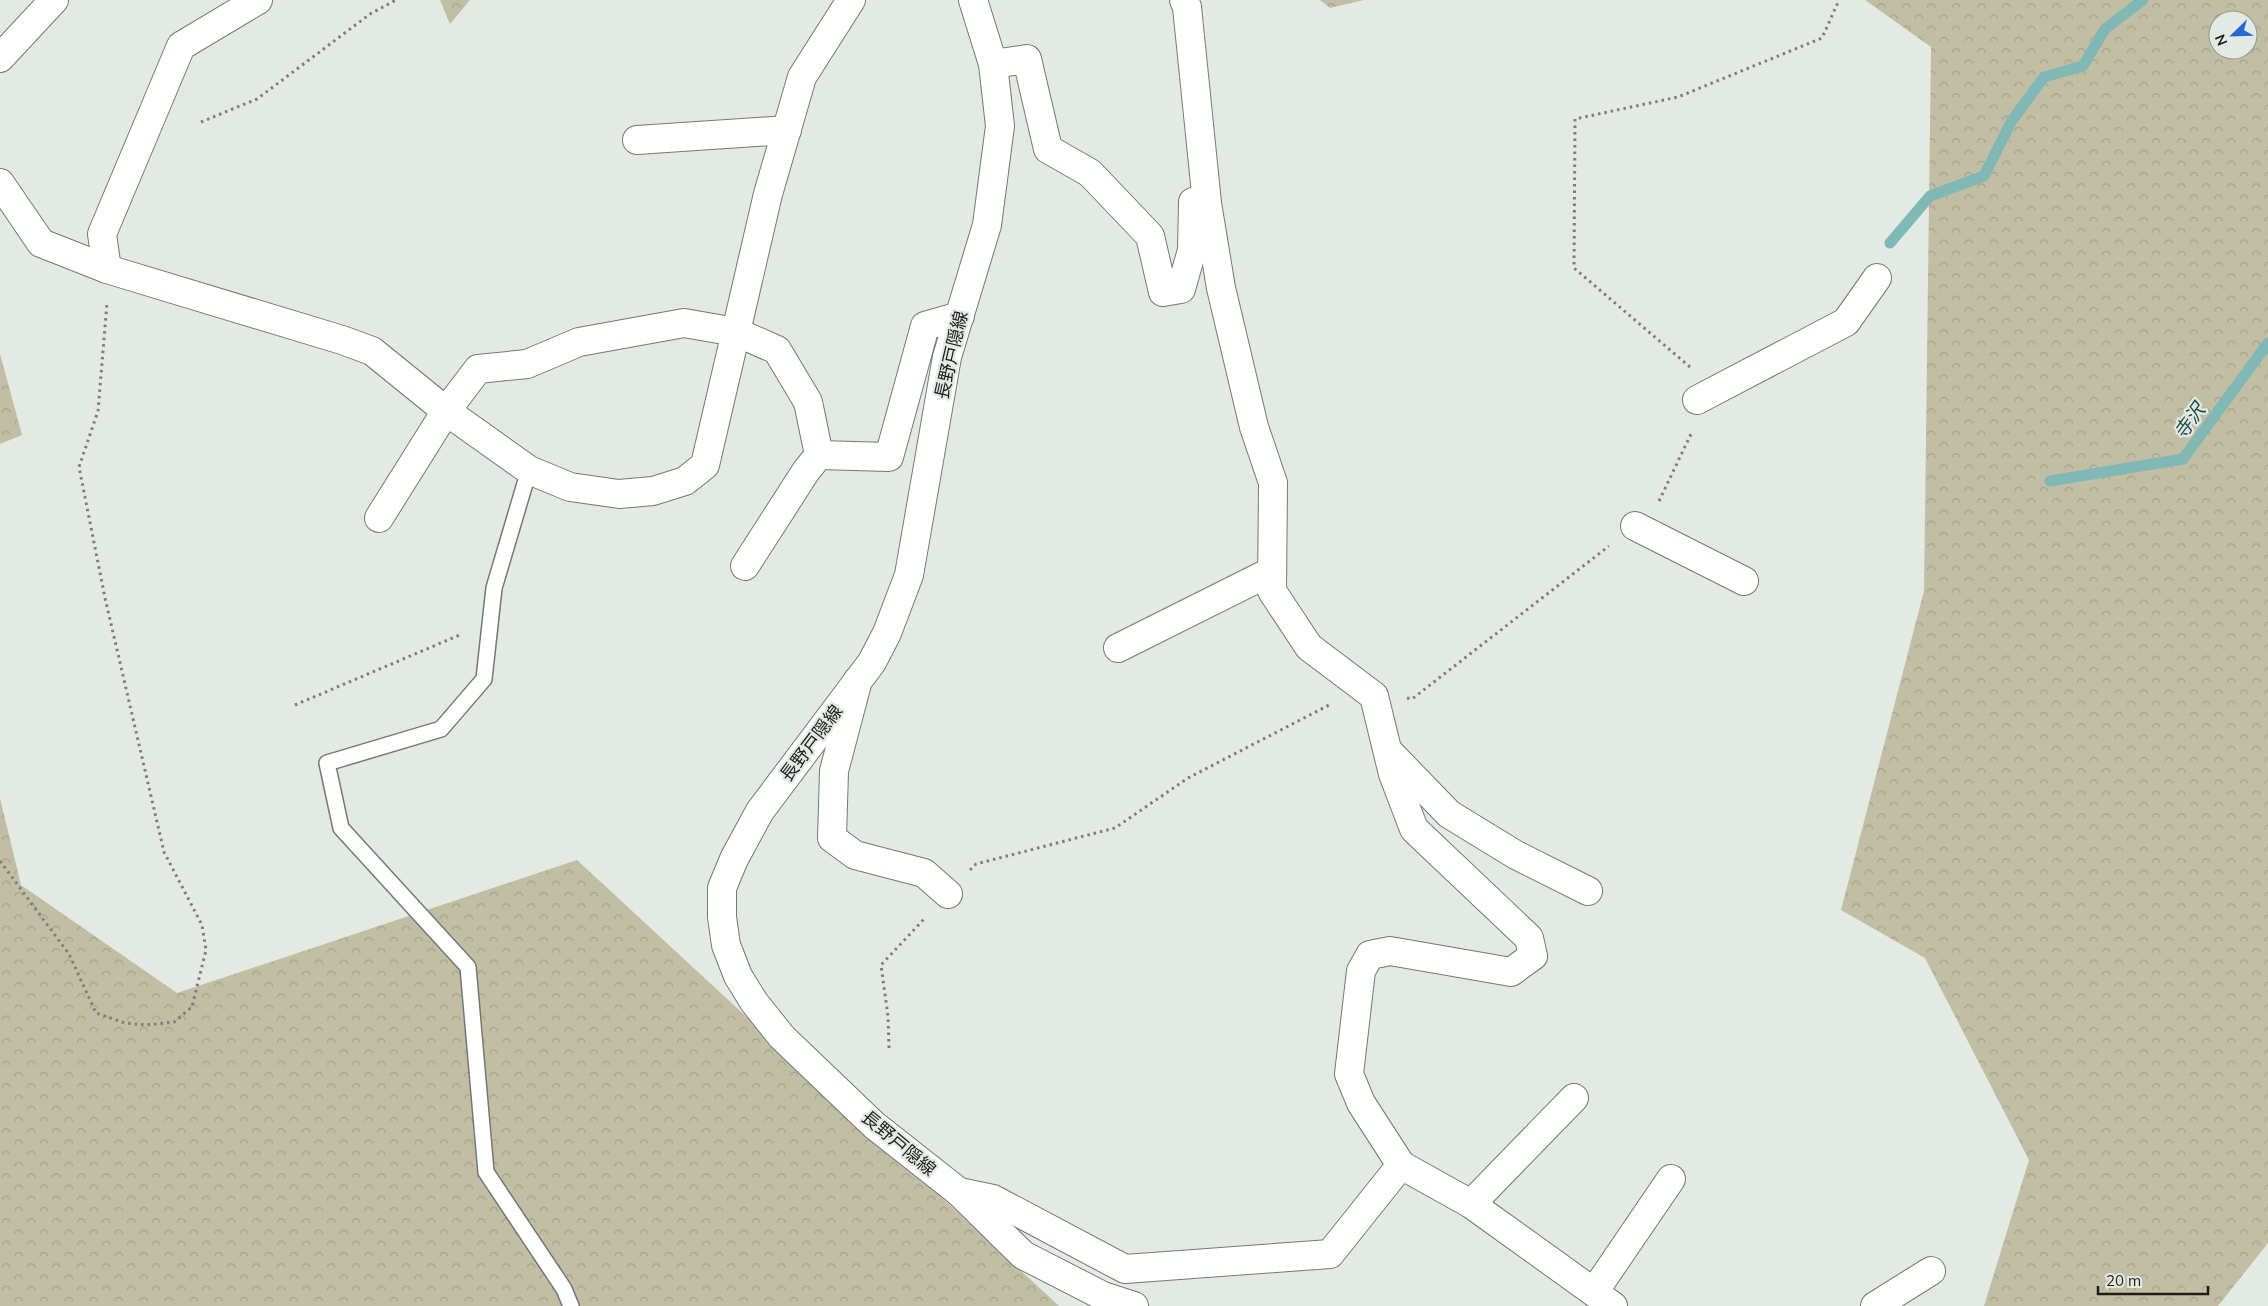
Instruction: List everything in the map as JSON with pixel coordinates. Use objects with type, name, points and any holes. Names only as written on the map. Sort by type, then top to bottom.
[{"type":"street","points":[[0,58],[54,0]]},
{"type":"street","points":[[107,269],[102,234],[181,46],[258,0]]},
{"type":"street","points":[[0,183],[41,243],[107,269],[342,340],[372,351],[446,411],[529,470],[570,487],[619,494],[653,491],[685,481],[705,465],[768,194],[802,77],[851,0]]},
{"type":"street","name":"長野戸隠線","points":[[973,0],[993,64],[1000,126],[987,225],[947,357],[910,575],[887,633],[872,662],[760,811],[734,859],[722,888],[722,917],[726,945],[738,976],[754,1002],[782,1036],[874,1125],[959,1192],[1023,1255],[1103,1296],[1134,1306]]},
{"type":"street","points":[[1184,0],[1187,7],[1207,204],[1221,288],[1254,427],[1273,483],[1272,591],[1309,648],[1374,696],[1393,774],[1414,829],[1529,938],[1533,956],[1512,972],[1390,951],[1370,955],[1361,971],[1348,1074],[1361,1103],[1401,1165],[1471,1204],[1604,1299],[1671,1179]]},
{"type":"street","points":[[993,64],[1026,59],[1048,149],[1090,174],[1150,236],[1163,292],[1181,289],[1192,250],[1193,202],[1207,204]]},
{"type":"street","points":[[637,140],[786,130]]},
{"type":"street","points":[[1697,400],[1846,322],[1877,278]]},
{"type":"street","points":[[819,455],[889,457],[926,326],[960,316]]},
{"type":"street","points":[[379,518],[446,411],[478,369],[527,364],[578,342],[684,323],[736,332],[776,350],[808,402],[819,455]]},
{"type":"street","points":[[745,566],[806,471],[819,455]]},
{"type":"street","points":[[1635,526],[1744,580]]},
{"type":"street","points":[[1118,648],[1272,571]]},
{"type":"street","points":[[859,678],[834,771],[832,838],[855,855],[924,873],[948,894]]},
{"type":"street","points":[[1388,752],[1450,814],[1516,855],[1588,891]]},
{"type":"street","points":[[1471,1204],[1574,1098]]},
{"type":"street","points":[[959,1192],[993,1199],[1052,1228],[1125,1269],[1330,1254],[1401,1165]]},
{"type":"street","points":[[1875,1306],[1931,1270]]},
{"type":"lane","points":[[529,470],[494,588],[484,679],[441,729],[328,763],[341,828],[468,967],[486,1172],[564,1289],[571,1306]]},
{"type":"path","points":[[201,122],[257,100],[370,14],[396,0]]},
{"type":"path","points":[[890,1048],[881,965],[976,864],[1114,828],[1188,778],[1352,694],[1412,698],[1654,511],[1701,413],[1689,364],[1574,268],[1575,119],[1678,97],[1822,38],[1839,0]]},
{"type":"path","points":[[0,861],[69,954],[96,1013],[125,1023],[146,1025],[174,1022],[192,1007],[206,950],[202,925],[164,852],[106,598],[79,468],[98,411],[108,291],[107,269]]},
{"type":"path","points":[[295,705],[491,621]]},
{"type":"green space","points":[[440,0],[470,0],[450,24]]},
{"type":"green space","points":[[1320,0],[1364,0],[1330,8]]},
{"type":"green space","points":[[1865,0],[2268,0],[2268,1243],[2218,1306],[1984,1306],[2029,1160],[1925,958],[1841,910],[1924,591],[1931,47]]},
{"type":"green space","points":[[0,354],[22,435],[0,444]]},
{"type":"green space","points":[[0,798],[21,885],[177,993],[577,860],[1059,1306],[0,1306]]},
{"type":"waterway","points":[[1890,243],[1930,196],[1984,176],[2011,122],[2044,77],[2083,66],[2105,29],[2143,0]]},
{"type":"waterway","name":"寺沢","points":[[2050,481],[2183,459],[2268,343]]}]
